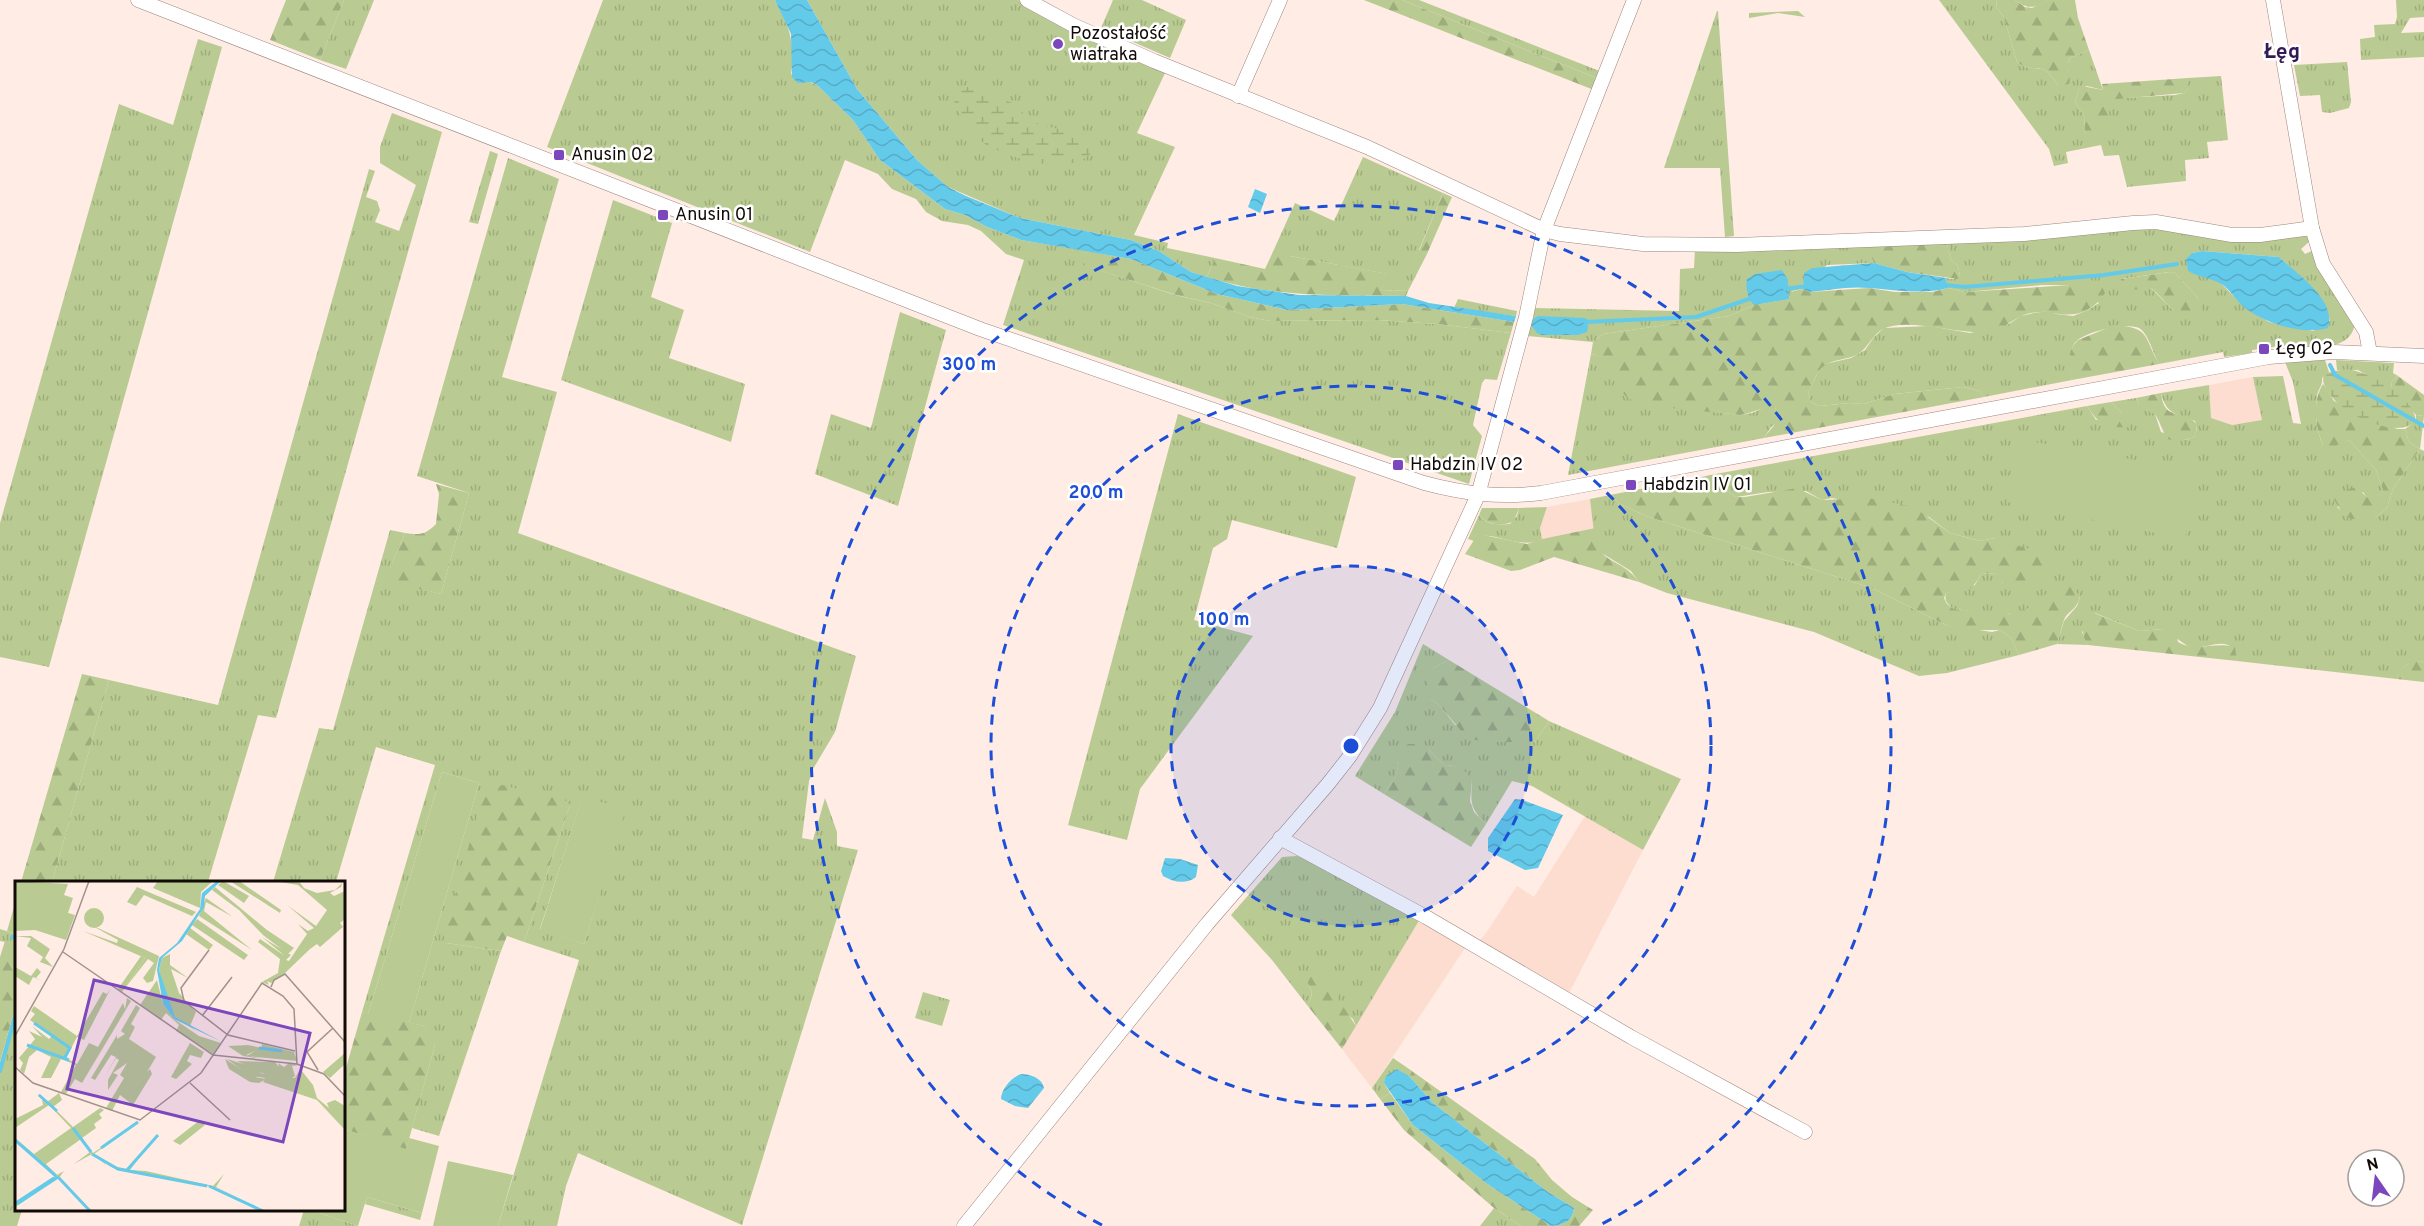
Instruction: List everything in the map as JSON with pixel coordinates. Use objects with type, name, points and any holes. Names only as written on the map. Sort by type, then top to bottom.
[{"type":"street","points":[[138,0],[980,328],[1424,483],[1478,495],[1541,493],[2255,359],[2297,353],[2370,352],[2424,356]]},
{"type":"street","points":[[1027,0],[1073,25],[1238,96],[1367,147],[1544,230],[1560,234],[1643,244],[1737,245],[2024,234],[2156,222],[2232,235],[2260,236],[2312,228]]},
{"type":"street","points":[[1238,96],[1280,0]]},
{"type":"street","points":[[964,1226],[1139,1007],[1328,784],[1380,708],[1478,495],[1526,316],[1544,230],[1634,0]]},
{"type":"street","points":[[2273,0],[2312,228],[2324,264],[2366,332],[2370,352]]},
{"type":"street","points":[[1280,838],[1426,917],[1631,1037],[1805,1132]]},
{"type":"shaded area","points":[[2253,377],[2263,420],[2232,425],[2210,418],[2209,385]]},
{"type":"shaded area","points":[[1590,499],[1595,528],[1542,539],[1540,528],[1547,507]]},
{"type":"shaded area","points":[[1585,816],[1643,850],[1569,993],[1477,942],[1484,936],[1517,886],[1534,897]]},
{"type":"shaded area","points":[[1420,919],[1467,945],[1372,1088],[1342,1049]]},
{"type":"green space","points":[[286,0],[344,0],[320,60],[270,40]]},
{"type":"green space","points":[[344,0],[374,0],[346,69],[320,60]]},
{"type":"green space","points":[[603,0],[775,0],[784,18],[792,44],[791,74],[817,85],[853,120],[880,160],[945,209],[965,215],[987,227],[1021,240],[1087,251],[1084,265],[1175,295],[1270,321],[1378,320],[1511,333],[1497,380],[1485,379],[1482,383],[1473,425],[1482,436],[1469,484],[1003,325],[1024,260],[1006,254],[981,231],[968,225],[942,221],[926,212],[916,199],[892,189],[878,174],[845,160],[810,252],[547,147]]},
{"type":"green space","points":[[807,0],[1018,0],[1073,30],[1165,73],[1137,133],[1175,147],[1134,235],[1168,243],[1167,248],[1215,258],[1207,277],[1191,272],[1159,251],[1131,240],[1020,218],[948,187],[917,160],[857,89]]},
{"type":"green space","points":[[1113,0],[1142,0],[1186,20],[1170,58],[1101,28]]},
{"type":"green space","points":[[1364,0],[1402,0],[1599,79],[1594,90]]},
{"type":"green space","points":[[1402,0],[1419,0],[1602,72],[1599,79]]},
{"type":"green space","points":[[1939,0],[1996,0],[1997,8],[2004,17],[2017,62],[2028,68],[2042,69],[2058,86],[2069,73],[2067,66],[2070,58],[2089,50],[2103,90],[2087,86],[2079,89],[2075,102],[2084,115],[2085,135],[2106,99],[2175,95],[2184,93],[2188,89],[2188,78],[2221,76],[2228,140],[2207,142],[2209,158],[2185,160],[2186,181],[2127,187],[2119,155],[2104,156],[2101,145],[2066,152],[2068,163],[2054,166],[2049,149]]},
{"type":"green space","points":[[1996,0],[2015,0],[2025,7],[2032,8],[2048,0],[2075,0],[2078,18],[2089,50],[2070,58],[2069,84],[2058,86],[2042,69],[2028,68],[2017,62],[2004,17],[1997,8]]},
{"type":"green space","points":[[2015,0],[2048,0],[2032,7]]},
{"type":"green space","points":[[2396,0],[2424,0],[2424,17],[2410,18],[2401,33],[2424,32],[2424,57],[2361,60],[2360,39],[2375,37],[2374,25],[2395,24]]},
{"type":"green space","points":[[1717,11],[1734,236],[1725,237],[1720,168],[1664,168]]},
{"type":"green space","points":[[1798,11],[1805,17],[1778,13],[1749,18],[1749,13]]},
{"type":"green space","points":[[198,39],[222,47],[49,667],[0,657],[0,523],[119,104],[173,125]]},
{"type":"green space","points":[[2347,62],[2351,102],[2349,108],[2330,113],[2322,112],[2320,95],[2300,96],[2294,65]]},
{"type":"green space","points":[[2188,78],[2188,89],[2184,93],[2106,100],[2114,134],[2090,139],[2085,135],[2084,115],[2075,102],[2082,86],[2103,90],[2102,84]]},
{"type":"green space","points":[[962,87],[972,87],[990,97],[999,97],[1012,103],[1030,119],[1041,125],[1086,135],[1092,143],[1093,151],[1083,159],[1057,165],[1027,160],[988,146],[972,130],[957,107],[953,94]]},
{"type":"green space","points":[[392,113],[442,132],[276,718],[258,715],[208,881],[52,881],[109,680],[218,705],[369,169],[375,171],[366,197],[377,201],[380,210],[375,222],[399,231],[416,185],[380,163],[380,147]]},
{"type":"green space","points":[[490,151],[498,154],[478,224],[469,222]]},
{"type":"green space","points":[[1363,157],[1443,193],[1419,250],[1427,254],[1408,291],[1381,290],[1387,274],[1290,256],[1271,256],[1295,203],[1334,221]]},
{"type":"green space","points":[[508,158],[559,179],[502,377],[557,392],[518,533],[856,656],[835,732],[813,769],[809,781],[802,838],[813,840],[825,798],[837,832],[837,846],[858,850],[742,1225],[578,1153],[566,1186],[557,1226],[498,1226],[579,960],[524,942],[570,805],[446,943],[501,951],[439,1136],[412,1128],[435,1045],[425,1026],[409,1023],[479,783],[442,772],[368,1014],[362,1012],[435,765],[376,747],[336,881],[273,881],[319,728],[333,730],[390,530],[405,533],[390,568],[390,581],[441,594],[469,493],[417,476]],"holes":[[[582,798],[625,809],[584,944],[540,929]]]},
{"type":"green space","points":[[1443,193],[1452,197],[1427,254],[1419,251]]},
{"type":"green space","points":[[613,200],[672,223],[651,297],[684,310],[669,358],[745,384],[731,442],[561,380]]},
{"type":"green space","points":[[2144,226],[2306,236],[2310,241],[2301,249],[2305,254],[2314,250],[2355,323],[2352,333],[2346,339],[2330,346],[2289,347],[2288,345],[2252,350],[2252,353],[2224,357],[2223,352],[2159,364],[2148,339],[2139,328],[2115,327],[2094,332],[2074,344],[2069,366],[2072,380],[1984,397],[1979,391],[1963,387],[1894,394],[1864,404],[1819,406],[1811,402],[1808,393],[1818,372],[1825,364],[1851,358],[1865,350],[1884,328],[1929,326],[1970,333],[2009,324],[2021,316],[2034,313],[2049,311],[2073,316],[2099,303],[2075,285],[2042,285],[1965,292],[1948,288],[1946,278],[1953,279],[1960,276],[1958,266],[1951,260],[1946,240]],"holes":[[[2202,251],[2279,257],[2317,293],[2330,321],[2313,331],[2269,322],[2244,307],[2192,253]],[[2175,273],[2199,299],[2173,310],[2151,288],[2144,288],[2121,279]]]},
{"type":"green space","points":[[1946,240],[1951,260],[1958,266],[1960,276],[1958,279],[1907,272],[1874,263],[1870,252],[1871,242]]},
{"type":"green space","points":[[1871,242],[1874,263],[1827,265],[1802,285],[1803,289],[1792,291],[1789,299],[1754,305],[1729,316],[1603,334],[1593,342],[1528,336],[1534,308],[1679,311],[1680,269],[1694,268],[1695,249]]},
{"type":"green space","points":[[1087,251],[1131,259],[1217,294],[1287,310],[1402,304],[1514,322],[1511,333],[1378,320],[1270,321],[1176,295],[1083,265]]},
{"type":"green space","points":[[1271,256],[1290,256],[1388,274],[1381,290],[1408,291],[1406,296],[1305,294],[1256,289],[1207,277],[1215,258],[1265,269]]},
{"type":"green space","points":[[2175,273],[2199,299],[2202,314],[2195,318],[2181,316],[2151,288],[2129,290],[2121,286],[2121,279]]},
{"type":"green space","points":[[2100,283],[2105,293],[2101,299],[2080,313],[2066,315],[2047,312],[2031,313],[1987,332],[1919,325],[1893,326],[1883,329],[1858,354],[1831,362],[1821,368],[1808,393],[1811,402],[1819,406],[1864,404],[1894,394],[1963,387],[1979,391],[1984,397],[1764,438],[1775,424],[1777,413],[1775,408],[1740,415],[1638,402],[1623,393],[1607,362],[1591,354],[1593,342],[1603,334],[1729,316],[1754,305],[1789,299],[1790,292],[1803,289],[1809,292],[1869,288],[1895,292],[1932,292],[1948,288],[1965,292]]},
{"type":"green space","points":[[1458,299],[1517,311],[1516,316],[1454,308]]},
{"type":"green space","points":[[900,312],[946,330],[898,506],[815,474],[831,414],[871,428]]},
{"type":"green space","points":[[2115,325],[2141,331],[2148,340],[2159,364],[2072,380],[2069,359],[2074,345],[2078,340]]},
{"type":"green space","points":[[1591,354],[1605,359],[1614,371],[1672,407],[1740,415],[1768,406],[1775,408],[1779,415],[1778,422],[1771,427],[1764,438],[1568,475]]},
{"type":"green space","points":[[2325,360],[2329,372],[2322,378],[2316,409],[2317,427],[2323,445],[2349,440],[2376,470],[2383,490],[2379,499],[2368,499],[2363,492],[2337,507],[2350,518],[2375,518],[2387,508],[2393,489],[2420,449],[2424,451],[2424,662],[2407,665],[2401,670],[2397,679],[2237,661],[2230,646],[2225,644],[2189,647],[2163,629],[2139,631],[2095,613],[2082,632],[2088,645],[2057,644],[2064,621],[2077,606],[2080,597],[2063,584],[2029,608],[2012,614],[1954,609],[1947,602],[1946,593],[1975,585],[1981,574],[1996,573],[2003,584],[1995,538],[1980,541],[1950,533],[1929,517],[1832,498],[1822,500],[1806,491],[1768,492],[1736,497],[1727,491],[1721,473],[2087,406],[2096,420],[2123,414],[2111,402],[2136,398],[2139,404],[2155,414],[2161,432],[2185,440],[2194,437],[2197,429],[2195,421],[2177,415],[2169,409],[2161,393],[2209,385],[2211,418],[2232,425],[2262,420],[2253,377],[2283,376],[2293,423],[2301,424],[2293,382],[2285,362]]},
{"type":"green space","points":[[2336,360],[2394,363],[2393,373],[2398,376],[2392,381],[2391,389],[2358,370],[2337,370]]},
{"type":"green space","points":[[2346,369],[2366,374],[2399,394],[2413,412],[2416,421],[2404,427],[2389,427],[2372,423],[2341,405],[2329,394],[2324,383],[2325,373]]},
{"type":"green space","points":[[2398,376],[2424,395],[2424,416],[2416,415],[2391,389],[2392,381]]},
{"type":"green space","points":[[2323,384],[2334,401],[2397,429],[2405,429],[2409,442],[2420,449],[2393,489],[2387,508],[2375,518],[2351,519],[2342,513],[2334,499],[2346,490],[2356,487],[2369,499],[2379,498],[2383,490],[2376,470],[2349,440],[2331,448],[2323,445],[2318,430],[2316,406]]},
{"type":"green space","points":[[2161,393],[2163,403],[2169,411],[2194,421],[2197,430],[2194,437],[2176,441],[2167,438],[2155,414],[2141,408],[2136,398]]},
{"type":"green space","points":[[2111,402],[2127,418],[2130,427],[2104,424],[2087,406]]},
{"type":"green space","points":[[1178,414],[1356,477],[1337,548],[1232,520],[1227,539],[1213,548],[1194,620],[1253,636],[1140,789],[1127,840],[1068,825]]},
{"type":"green space","points":[[2416,415],[2424,416],[2420,449],[2409,442],[2405,429],[2416,421]]},
{"type":"green space","points":[[2018,439],[2197,471],[2185,539],[2007,502]]},
{"type":"green space","points":[[1721,473],[1727,491],[1736,497],[1797,488],[1822,500],[1868,498],[1914,507],[1950,533],[1980,541],[1995,538],[2048,557],[2050,570],[2045,577],[2030,586],[2014,588],[2001,581],[1996,573],[1981,574],[1971,588],[1946,593],[1944,598],[1947,604],[1954,609],[2008,614],[2027,609],[2060,583],[2068,585],[2080,596],[2079,601],[2065,617],[2057,644],[2019,655],[2011,638],[2000,630],[1966,630],[1946,625],[1872,588],[1646,516],[1620,504],[1610,495]]},
{"type":"green space","points":[[436,484],[469,493],[441,594],[390,582],[390,568],[405,533],[422,533],[436,524],[439,494]]},
{"type":"green space","points":[[1610,495],[1620,504],[1646,516],[1872,588],[1946,625],[1992,632],[2000,630],[2011,638],[2019,655],[1947,673],[1919,676],[1814,632],[1667,593],[1639,582],[1631,571],[1600,552],[1595,541],[1590,499]]},
{"type":"green space","points":[[1547,507],[1540,528],[1542,539],[1523,543],[1486,536],[1474,541],[1468,539],[1479,515],[1489,523],[1510,524],[1517,516],[1519,508]]},
{"type":"green space","points":[[1482,508],[1519,508],[1514,521],[1500,524],[1491,523],[1482,518],[1479,515]]},
{"type":"green space","points":[[1595,528],[1599,549],[1610,560],[1625,568],[1639,582],[1554,557],[1520,570],[1511,571],[1465,554],[1476,537],[1483,535],[1527,544]]},
{"type":"green space","points":[[2094,613],[2139,631],[2163,629],[2176,633],[2178,642],[2191,647],[2220,645],[2235,647],[2237,661],[2088,645],[2083,627],[2086,620]]},
{"type":"green space","points":[[1423,644],[1449,660],[1433,668],[1430,698],[1442,708],[1455,725],[1535,742],[1549,721],[1681,779],[1643,850],[1532,786],[1512,781],[1486,824],[1476,813],[1472,804],[1472,780],[1454,766],[1444,765],[1427,748],[1399,761],[1396,776],[1384,794],[1355,776],[1395,712]]},
{"type":"green space","points":[[1449,660],[1549,721],[1535,742],[1486,742],[1467,738],[1442,708],[1430,698],[1427,687],[1433,668]]},
{"type":"green space","points":[[2412,661],[2424,662],[2424,682],[2397,679],[2400,670]]},
{"type":"green space","points":[[82,674],[109,680],[52,881],[21,881]]},
{"type":"green space","points":[[1408,744],[1420,744],[1444,765],[1454,766],[1466,772],[1472,780],[1470,801],[1474,812],[1486,824],[1471,847],[1384,794],[1396,776],[1401,750]]},
{"type":"green space","points":[[442,772],[479,783],[409,1023],[368,1014]]},
{"type":"green space","points":[[502,785],[566,801],[570,805],[524,942],[507,936],[501,951],[446,943],[444,936],[478,812],[488,791]]},
{"type":"green space","points":[[582,797],[626,809],[584,944],[540,930]]},
{"type":"green space","points":[[1297,856],[1309,860],[1420,919],[1356,1026],[1353,1019],[1306,981],[1312,993],[1307,1005],[1272,960],[1231,915],[1282,857]]},
{"type":"green space","points":[[15,903],[15,934],[7,931]]},
{"type":"green space","points":[[0,929],[15,934],[15,944],[0,941]]},
{"type":"green space","points":[[5,941],[15,944],[15,1008],[0,1062],[0,957]]},
{"type":"green space","points":[[1315,971],[1321,973],[1356,1026],[1342,1049],[1307,1005],[1312,993],[1306,981],[1309,973]]},
{"type":"green space","points":[[923,992],[950,1000],[942,1026],[915,1018]]},
{"type":"green space","points":[[15,1008],[15,1211],[22,1211],[17,1226],[0,1226],[0,1062]]},
{"type":"green space","points":[[362,1012],[425,1026],[435,1045],[406,1150],[345,1129],[345,1072]]},
{"type":"green space","points":[[1393,1058],[1412,1071],[1409,1076],[1397,1069],[1384,1083],[1390,1093],[1380,1099],[1372,1088]]},
{"type":"green space","points":[[1412,1071],[1535,1159],[1552,1180],[1572,1197],[1593,1210],[1579,1226],[1551,1226],[1567,1222],[1574,1208],[1548,1192],[1433,1103],[1409,1076]]},
{"type":"green space","points":[[1390,1093],[1413,1125],[1486,1183],[1551,1226],[1521,1226],[1494,1208],[1404,1130],[1380,1099]]},
{"type":"green space","points":[[345,1129],[406,1149],[409,1138],[439,1146],[422,1213],[367,1197],[358,1226],[314,1211],[345,1211]]},
{"type":"green space","points":[[448,1161],[513,1175],[498,1226],[433,1226]]},
{"type":"green space","points":[[367,1197],[422,1213],[420,1220],[365,1204]]},
{"type":"green space","points":[[1494,1208],[1521,1226],[1480,1226]]},
{"type":"green space","points":[[304,1211],[314,1211],[358,1226],[299,1226]]},
{"type":"water","points":[[775,0],[807,0],[857,89],[917,160],[948,187],[966,196],[1020,218],[1131,240],[1159,251],[1191,272],[1237,286],[1299,295],[1406,296],[1429,303],[1516,316],[1514,322],[1402,304],[1287,310],[1217,294],[1131,259],[1021,240],[987,227],[965,215],[945,209],[880,160],[853,120],[817,85],[811,82],[798,83],[792,77],[791,34]]},
{"type":"water","points":[[1255,189],[1267,194],[1260,213],[1248,207]]},
{"type":"water","points":[[2202,251],[2279,257],[2314,288],[2321,298],[2327,307],[2328,328],[2307,330],[2285,327],[2254,314],[2242,306],[2223,285],[2188,271],[2186,259],[2192,253]]},
{"type":"water","points":[[1874,263],[1907,272],[1946,278],[1948,288],[1919,292],[1839,288],[1809,292],[1803,289],[1804,273],[1812,268]]},
{"type":"water","points":[[1782,270],[1788,280],[1789,299],[1754,305],[1746,286],[1747,279],[1755,274]]},
{"type":"water","points":[[1538,316],[1585,318],[1589,321],[1587,332],[1578,335],[1542,335],[1537,333],[1531,325],[1533,319]]},
{"type":"water","points":[[1515,799],[1563,815],[1538,868],[1525,870],[1488,851],[1488,838]]},
{"type":"water","points":[[1165,858],[1180,859],[1198,865],[1196,877],[1180,882],[1163,876],[1161,871]]},
{"type":"water","points":[[1397,1069],[1409,1076],[1433,1103],[1548,1192],[1574,1208],[1569,1220],[1560,1225],[1551,1226],[1486,1183],[1413,1125],[1384,1083],[1386,1076]]},
{"type":"water","points":[[1021,1074],[1035,1077],[1044,1088],[1028,1108],[1015,1106],[1001,1099],[1008,1084]]},
{"type":"waterway","points":[[1945,285],[1965,287],[2104,275],[2177,264]]},
{"type":"waterway","points":[[1785,289],[1807,286]]},
{"type":"waterway","points":[[1585,322],[1696,317],[1752,298]]},
{"type":"waterway","points":[[2330,365],[2335,375],[2424,426]]},
{"type":"waterway","points":[[0,1071],[15,1017]]},
{"type":"place","name":"Pozostałość wiatraka","points":[[1058,44]]},
{"type":"place","name":"Anusin 02","points":[[559,155]]},
{"type":"place","name":"Anusin 01","points":[[663,215]]},
{"type":"place","name":"Łęg 02","points":[[2264,349]]},
{"type":"place","name":"Habdzin IV 02","points":[[1398,465]]},
{"type":"place","name":"Habdzin IV 01","points":[[1631,485]]},
{"type":"district","name":"Łęg","points":[[2282,52]]}]
